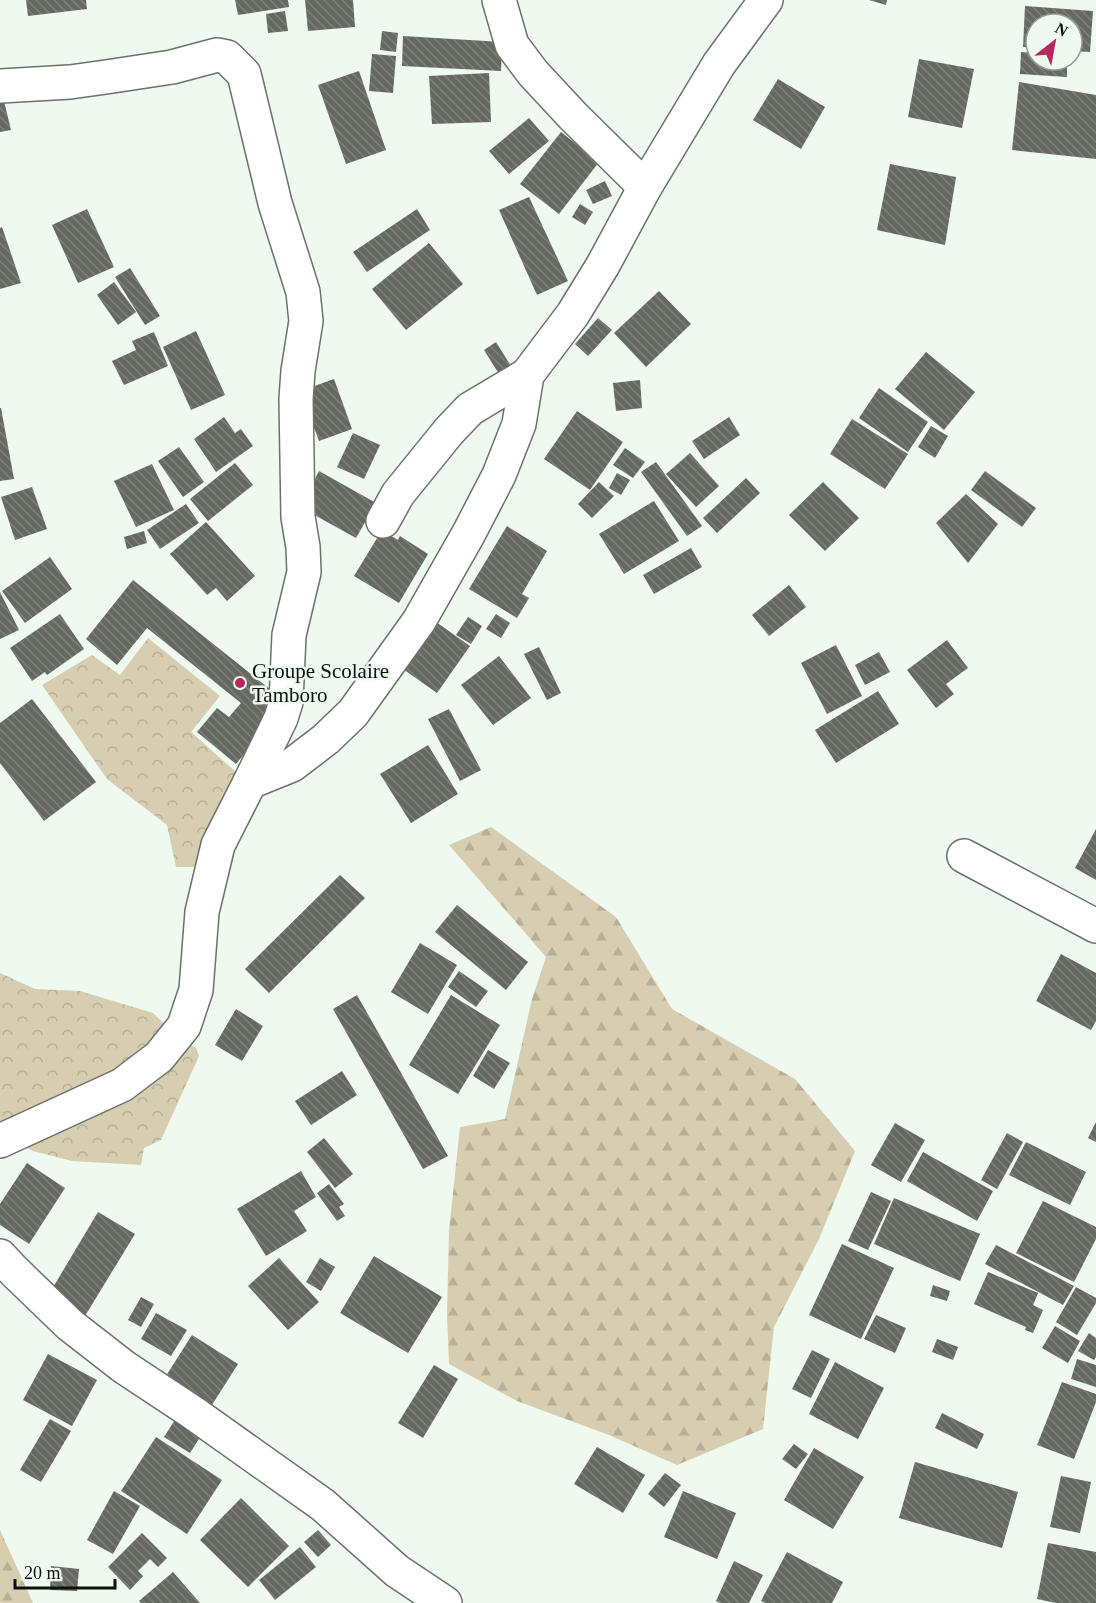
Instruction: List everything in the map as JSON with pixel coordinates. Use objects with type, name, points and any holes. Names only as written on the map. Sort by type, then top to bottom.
[{"type":"street","points":[[499,0],[512,45],[533,73],[645,187]]},
{"type":"street","points":[[383,521],[398,494],[470,409],[527,375],[573,314],[603,265],[645,187],[719,64],[766,0]]},
{"type":"street","points":[[0,86],[70,82],[172,67],[217,56],[227,57],[244,74],[275,203],[303,292],[306,321],[298,371],[297,399],[298,518],[304,572],[289,635],[286,702],[281,718],[218,845],[202,912],[196,990],[184,1026],[159,1057],[122,1085],[0,1141]]},
{"type":"street","points":[[250,782],[292,765],[326,740],[353,713],[419,621],[499,475],[519,424],[527,375]]},
{"type":"street","points":[[964,855],[1096,926]]},
{"type":"street","points":[[0,1256],[70,1325],[124,1366],[236,1442],[314,1499],[397,1571],[445,1603]]},
{"type":"green space","points":[[148,638],[220,696],[191,732],[237,773],[223,867],[176,867],[167,825],[107,779],[42,685],[92,655],[120,675]]},
{"type":"green space","points":[[491,827],[616,917],[672,1009],[795,1079],[855,1151],[819,1239],[774,1327],[763,1429],[677,1465],[609,1435],[517,1401],[449,1364],[447,1315],[449,1231],[460,1127],[505,1119],[532,999],[546,957],[449,845]]},
{"type":"green space","points":[[0,973],[35,989],[80,991],[153,1013],[181,1040],[196,1048],[199,1056],[161,1140],[144,1148],[141,1165],[72,1161],[33,1151],[0,1134]]},
{"type":"green space","points":[[0,1530],[33,1603],[0,1603]]},
{"type":"building","points":[[26,0],[86,0],[87,9],[28,16]]},
{"type":"building","points":[[235,0],[288,0],[289,7],[238,15]]},
{"type":"building","points":[[305,0],[353,0],[355,27],[308,31]]},
{"type":"building","points":[[869,0],[887,0],[886,5]]},
{"type":"building","points":[[1025,6],[1093,11],[1090,52],[1084,52],[1084,12],[1025,12]]},
{"type":"building","points":[[285,11],[288,31],[268,33],[266,14]]},
{"type":"building","points":[[382,31],[398,33],[396,52],[380,50]]},
{"type":"building","points":[[403,36],[502,42],[501,71],[402,66]]},
{"type":"building","points":[[1021,52],[1024,52],[1024,72],[1067,72],[1067,77],[1020,74]]},
{"type":"building","points":[[372,54],[396,56],[393,93],[369,91]]},
{"type":"building","points":[[919,59],[974,69],[962,128],[908,117]]},
{"type":"building","points":[[359,71],[386,150],[346,164],[318,85]]},
{"type":"building","points":[[489,73],[491,122],[432,124],[429,76]]},
{"type":"building","points":[[778,79],[825,107],[801,149],[753,120]]},
{"type":"building","points":[[1019,82],[1096,95],[1096,159],[1012,150]]},
{"type":"building","points":[[3,97],[11,130],[0,132],[0,98]]},
{"type":"building","points":[[529,118],[549,141],[509,174],[489,151]]},
{"type":"building","points":[[561,132],[599,162],[559,214],[520,184]]},
{"type":"building","points":[[890,164],[956,177],[945,245],[877,230]]},
{"type":"building","points":[[605,181],[612,196],[593,204],[586,190]]},
{"type":"building","points":[[529,197],[568,281],[537,295],[499,210]]},
{"type":"building","points":[[580,204],[593,212],[585,225],[572,217]]},
{"type":"building","points":[[87,209],[114,267],[78,283],[52,225]]},
{"type":"building","points":[[417,209],[430,230],[367,272],[353,252]]},
{"type":"building","points":[[2,227],[21,283],[0,289],[0,228]]},
{"type":"building","points":[[429,243],[463,284],[406,330],[372,289]]},
{"type":"building","points":[[130,268],[160,316],[145,325],[115,277]]},
{"type":"building","points":[[114,282],[136,312],[118,325],[97,295]]},
{"type":"building","points":[[659,291],[691,324],[646,367],[614,333]]},
{"type":"building","points":[[598,318],[612,330],[588,356],[575,344]]},
{"type":"building","points":[[196,331],[225,395],[191,410],[163,347]]},
{"type":"building","points":[[154,332],[168,366],[124,385],[112,361],[136,350],[132,341]]},
{"type":"building","points":[[496,342],[511,366],[499,374],[484,350]]},
{"type":"building","points":[[926,352],[975,392],[944,430],[895,389]]},
{"type":"building","points":[[334,379],[352,429],[319,441],[305,403],[313,400],[309,388]]},
{"type":"building","points":[[640,380],[642,408],[616,411],[613,383]]},
{"type":"building","points":[[879,388],[928,422],[908,452],[859,418]]},
{"type":"building","points":[[0,408],[14,479],[0,481]]},
{"type":"building","points":[[577,411],[623,442],[590,490],[544,459]]},
{"type":"building","points":[[224,417],[235,433],[241,429],[253,446],[216,472],[194,439]]},
{"type":"building","points":[[729,417],[740,435],[704,459],[692,441]]},
{"type":"building","points":[[852,419],[908,454],[885,489],[830,454]]},
{"type":"building","points":[[931,426],[948,436],[935,458],[918,447]]},
{"type":"building","points":[[353,433],[380,445],[364,479],[337,467]]},
{"type":"building","points":[[179,447],[204,482],[183,497],[158,461]]},
{"type":"building","points":[[625,448],[645,462],[633,478],[613,465]]},
{"type":"building","points":[[690,453],[719,486],[696,507],[666,474]]},
{"type":"building","points":[[656,462],[702,526],[687,536],[641,472]]},
{"type":"building","points":[[235,463],[253,485],[208,521],[190,499]]},
{"type":"building","points":[[152,464],[174,510],[136,527],[114,481]]},
{"type":"building","points":[[319,471],[376,503],[356,538],[300,507]]},
{"type":"building","points":[[985,471],[1036,508],[1022,527],[971,490]]},
{"type":"building","points":[[617,473],[630,480],[621,495],[609,488]]},
{"type":"building","points":[[746,478],[760,493],[717,533],[703,518]]},
{"type":"building","points":[[599,482],[614,496],[592,518],[578,504]]},
{"type":"building","points":[[823,482],[859,518],[825,551],[789,515]]},
{"type":"building","points":[[32,487],[47,529],[15,540],[1,497]]},
{"type":"building","points":[[966,494],[998,524],[968,563],[936,523]]},
{"type":"building","points":[[654,501],[679,541],[624,574],[599,534]]},
{"type":"building","points":[[186,504],[199,523],[160,549],[147,530]]},
{"type":"building","points":[[206,522],[255,576],[227,601],[216,588],[207,595],[170,554]]},
{"type":"building","points":[[507,526],[547,551],[522,594],[529,598],[517,618],[469,589]]},
{"type":"building","points":[[382,530],[398,540],[400,536],[428,554],[399,603],[354,576]]},
{"type":"building","points":[[144,531],[147,543],[127,549],[124,537]]},
{"type":"building","points":[[691,548],[702,567],[654,594],[643,575]]},
{"type":"building","points":[[50,557],[72,589],[25,623],[2,591]]},
{"type":"building","name":"Groupe Scolaire Tamboro","points":[[133,580],[286,702],[236,764],[197,732],[217,708],[229,717],[241,703],[147,628],[117,665],[86,639]]},
{"type":"building","points":[[789,585],[806,607],[769,636],[752,615]]},
{"type":"building","points":[[0,592],[19,630],[0,639]]},
{"type":"building","points":[[60,614],[84,649],[47,675],[45,672],[32,681],[10,648]]},
{"type":"building","points":[[496,614],[510,623],[501,638],[486,629]]},
{"type":"building","points":[[468,617],[482,626],[471,644],[456,635]]},
{"type":"building","points":[[436,622],[470,646],[437,693],[403,669]]},
{"type":"building","points":[[947,640],[968,668],[946,684],[954,694],[936,708],[907,670]]},
{"type":"building","points":[[836,645],[862,696],[827,714],[801,663]]},
{"type":"building","points":[[539,647],[561,693],[547,700],[524,654]]},
{"type":"building","points":[[879,652],[890,672],[865,685],[855,665]]},
{"type":"building","points":[[499,656],[531,698],[493,725],[461,685]]},
{"type":"building","points":[[878,691],[899,724],[836,763],[815,730]]},
{"type":"building","points":[[32,699],[96,782],[44,821],[0,763],[0,723]]},
{"type":"building","points":[[449,709],[481,770],[460,781],[428,719]]},
{"type":"building","points":[[428,745],[458,794],[411,823],[380,774]]},
{"type":"building","points":[[1096,829],[1096,880],[1075,868]]},
{"type":"building","points":[[340,875],[365,898],[269,993],[245,969]]},
{"type":"building","points":[[457,905],[528,962],[506,990],[435,932]]},
{"type":"building","points":[[420,943],[457,965],[428,1014],[391,992]]},
{"type":"building","points":[[1061,954],[1096,973],[1096,1021],[1091,1030],[1036,1001]]},
{"type":"building","points":[[459,971],[488,991],[476,1007],[448,987]]},
{"type":"building","points":[[357,995],[448,1156],[423,1169],[333,1009]]},
{"type":"building","points":[[451,995],[500,1025],[458,1094],[409,1065]]},
{"type":"building","points":[[236,1009],[263,1026],[242,1061],[215,1045]]},
{"type":"building","points":[[488,1050],[510,1063],[494,1089],[473,1076]]},
{"type":"building","points":[[342,1071],[357,1095],[311,1125],[295,1101]]},
{"type":"building","points":[[1096,1122],[1096,1142],[1088,1138]]},
{"type":"building","points":[[895,1123],[925,1140],[901,1182],[871,1165]]},
{"type":"building","points":[[1007,1133],[1023,1142],[997,1189],[981,1180]]},
{"type":"building","points":[[324,1138],[353,1174],[335,1188],[307,1152]]},
{"type":"building","points":[[1026,1142],[1086,1172],[1070,1205],[1009,1175]]},
{"type":"building","points":[[923,1152],[993,1191],[977,1221],[907,1181]]},
{"type":"building","points":[[27,1163],[65,1188],[29,1244],[0,1225],[0,1204]]},
{"type":"building","points":[[301,1171],[316,1197],[294,1211],[307,1231],[266,1256],[237,1209]]},
{"type":"building","points":[[329,1184],[344,1204],[339,1207],[345,1216],[337,1221],[317,1193]]},
{"type":"building","points":[[871,1192],[891,1201],[868,1250],[848,1241]]},
{"type":"building","points":[[894,1198],[980,1234],[960,1281],[874,1244]]},
{"type":"building","points":[[1043,1201],[1096,1227],[1096,1239],[1074,1282],[1016,1253]]},
{"type":"building","points":[[98,1212],[135,1234],[85,1316],[49,1294]]},
{"type":"building","points":[[842,1244],[894,1268],[861,1339],[809,1315]]},
{"type":"building","points":[[996,1245],[1074,1286],[1063,1305],[985,1264]]},
{"type":"building","points":[[374,1256],[442,1297],[408,1353],[340,1313]]},
{"type":"building","points":[[279,1258],[319,1302],[288,1330],[248,1286]]},
{"type":"building","points":[[320,1258],[335,1267],[321,1291],[306,1282]]},
{"type":"building","points":[[988,1272],[1038,1293],[1033,1305],[1043,1310],[1033,1333],[1025,1330],[1026,1327],[974,1304]]},
{"type":"building","points":[[933,1285],[950,1291],[947,1301],[930,1296]]},
{"type":"building","points":[[1076,1287],[1096,1298],[1096,1303],[1077,1335],[1056,1322]]},
{"type":"building","points":[[141,1297],[154,1304],[141,1327],[128,1320]]},
{"type":"building","points":[[156,1313],[187,1330],[171,1356],[141,1339]]},
{"type":"building","points":[[876,1315],[906,1328],[895,1353],[864,1339]]},
{"type":"building","points":[[1055,1326],[1080,1341],[1068,1363],[1042,1348]]},
{"type":"building","points":[[1089,1333],[1096,1338],[1094,1360],[1078,1351]]},
{"type":"building","points":[[192,1335],[238,1364],[210,1408],[164,1379]]},
{"type":"building","points":[[937,1339],[958,1347],[953,1360],[932,1352]]},
{"type":"building","points":[[812,1350],[830,1359],[811,1398],[792,1389]]},
{"type":"building","points":[[48,1354],[97,1380],[72,1426],[23,1400]]},
{"type":"building","points":[[1077,1359],[1096,1365],[1096,1387],[1071,1379]]},
{"type":"building","points":[[835,1362],[884,1388],[858,1439],[809,1414]]},
{"type":"building","points":[[434,1365],[458,1379],[423,1438],[398,1423]]},
{"type":"building","points":[[1062,1382],[1096,1394],[1096,1402],[1074,1459],[1037,1445]]},
{"type":"building","points":[[942,1413],[984,1434],[977,1449],[935,1428]]},
{"type":"building","points":[[178,1415],[204,1431],[190,1453],[164,1437]]},
{"type":"building","points":[[50,1419],[71,1431],[41,1482],[20,1470]]},
{"type":"building","points":[[156,1437],[222,1480],[187,1534],[121,1491]]},
{"type":"building","points":[[794,1444],[808,1454],[796,1469],[782,1459]]},
{"type":"building","points":[[597,1447],[645,1475],[623,1513],[574,1484]]},
{"type":"building","points":[[814,1448],[864,1477],[833,1529],[784,1500]]},
{"type":"building","points":[[915,1462],[1018,1492],[1002,1548],[899,1518]]},
{"type":"building","points":[[665,1473],[681,1485],[664,1507],[648,1494]]},
{"type":"building","points":[[1061,1476],[1091,1482],[1080,1533],[1050,1527]]},
{"type":"building","points":[[114,1491],[140,1506],[113,1554],[87,1540]]},
{"type":"building","points":[[683,1491],[736,1513],[717,1559],[664,1537]]},
{"type":"building","points":[[241,1498],[289,1546],[248,1587],[200,1540]]},
{"type":"building","points":[[318,1530],[331,1545],[318,1557],[304,1542]]},
{"type":"building","points":[[142,1533],[167,1558],[158,1567],[150,1559],[138,1571],[143,1576],[130,1590],[108,1567]]},
{"type":"building","points":[[1048,1543],[1096,1552],[1096,1603],[1056,1603],[1037,1599]]},
{"type":"building","points":[[300,1547],[316,1567],[275,1600],[259,1580]]},
{"type":"building","points":[[787,1552],[843,1582],[832,1603],[765,1603],[761,1601]]},
{"type":"building","points":[[734,1561],[763,1575],[749,1603],[716,1601]]},
{"type":"building","points":[[51,1566],[79,1569],[77,1591],[50,1590]]},
{"type":"building","points":[[173,1572],[200,1603],[141,1603],[139,1601]]},
{"type":"place","name":"Groupe Scolaire Tamboro","points":[[240,683]]}]
